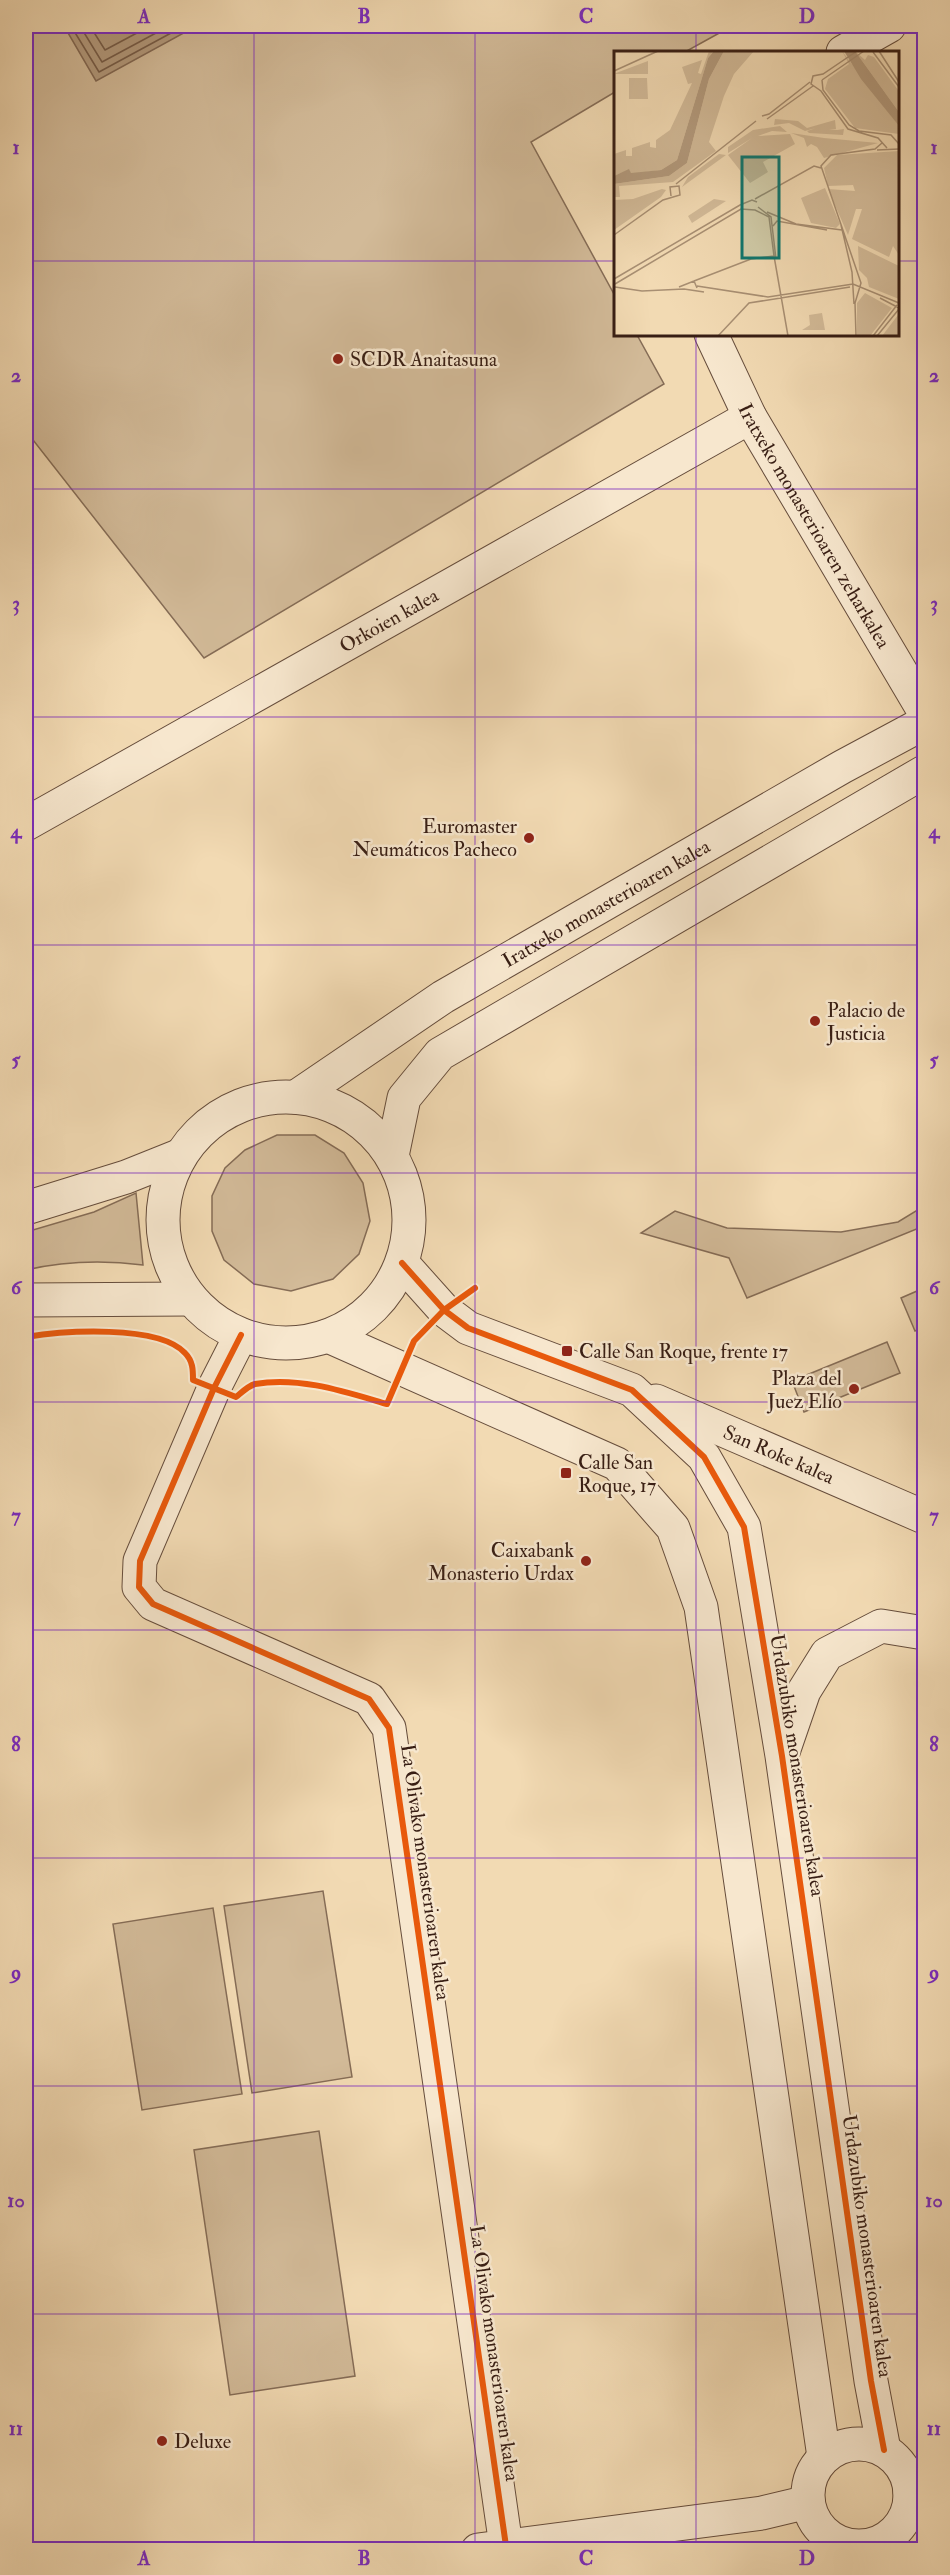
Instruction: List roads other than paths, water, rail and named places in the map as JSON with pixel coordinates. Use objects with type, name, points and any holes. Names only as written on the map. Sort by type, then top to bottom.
[{"type":"street","points":[[845,51],[889,26]]},
{"type":"street","name":"Iratxeko monasterioaren zeharkalea","points":[[712,336],[750,417],[924,711]]},
{"type":"street","name":"Orkoien kalea","points":[[26,824],[750,417]]},
{"type":"street","name":"Iratxeko monasterioaren kalea","points":[[296,1097],[443,997],[842,767],[924,723]]},
{"type":"street","points":[[392,1156],[404,1098],[440,1054],[924,772]]},
{"type":"street","points":[[296,1097],[334,1106],[367,1126],[392,1156],[406,1190],[410,1227],[402,1263],[385,1295],[360,1320],[328,1336],[295,1344],[261,1341],[241,1335],[209,1316],[191,1299],[171,1267],[163,1229],[166,1191],[180,1155],[202,1130],[230,1110],[262,1099],[296,1097]]},
{"type":"street","points":[[26,1208],[126,1177],[180,1155]]},
{"type":"street","name":"Urdazubiko monasterioaren kalea","points":[[402,1263],[444,1310],[468,1328],[632,1390],[704,1456],[744,1527],[782,1756],[871,2381],[884,2450]]},
{"type":"street","points":[[26,1300],[191,1299]]},
{"type":"street","name":"La Olivako monasterioaren kalea","points":[[241,1335],[214,1388],[140,1561],[139,1587],[153,1604],[369,1699],[389,1728],[492,2548],[762,2513],[808,2502]]},
{"type":"street","points":[[328,1336],[617,1464],[673,1528],[701,1607],[824,2457]]},
{"type":"street","name":"San Roke kalea","points":[[632,1390],[924,1517]]},
{"type":"street","points":[[782,1756],[804,1691],[827,1654],[881,1626],[924,1633]]},
{"type":"street","points":[[852,2445],[868,2445],[884,2450],[897,2461],[917,2491],[901,2525],[887,2543],[839,2546],[823,2532],[813,2518],[808,2502],[808,2486],[813,2470],[824,2457],[837,2449],[852,2445]]},
{"type":"water","points":[[64,26],[189,26],[191,29],[96,81]]},
{"type":"place","name":"SCDR Anaitasuna","points":[[338,359]]},
{"type":"place","name":"Euromaster Neumáticos Pacheco","points":[[529,838]]},
{"type":"place","name":"Palacio de Justicia","points":[[815,1021]]},
{"type":"place","name":"Calle San Roque, frente 17","points":[[567,1351]]},
{"type":"place","name":"Plaza del Juez Elío","points":[[854,1389]]},
{"type":"place","name":"Calle San Roque, 17","points":[[566,1473]]},
{"type":"place","name":"Caixabank Monasterio Urdax","points":[[586,1561]]},
{"type":"place","name":"Deluxe","points":[[162,2441]]}]
